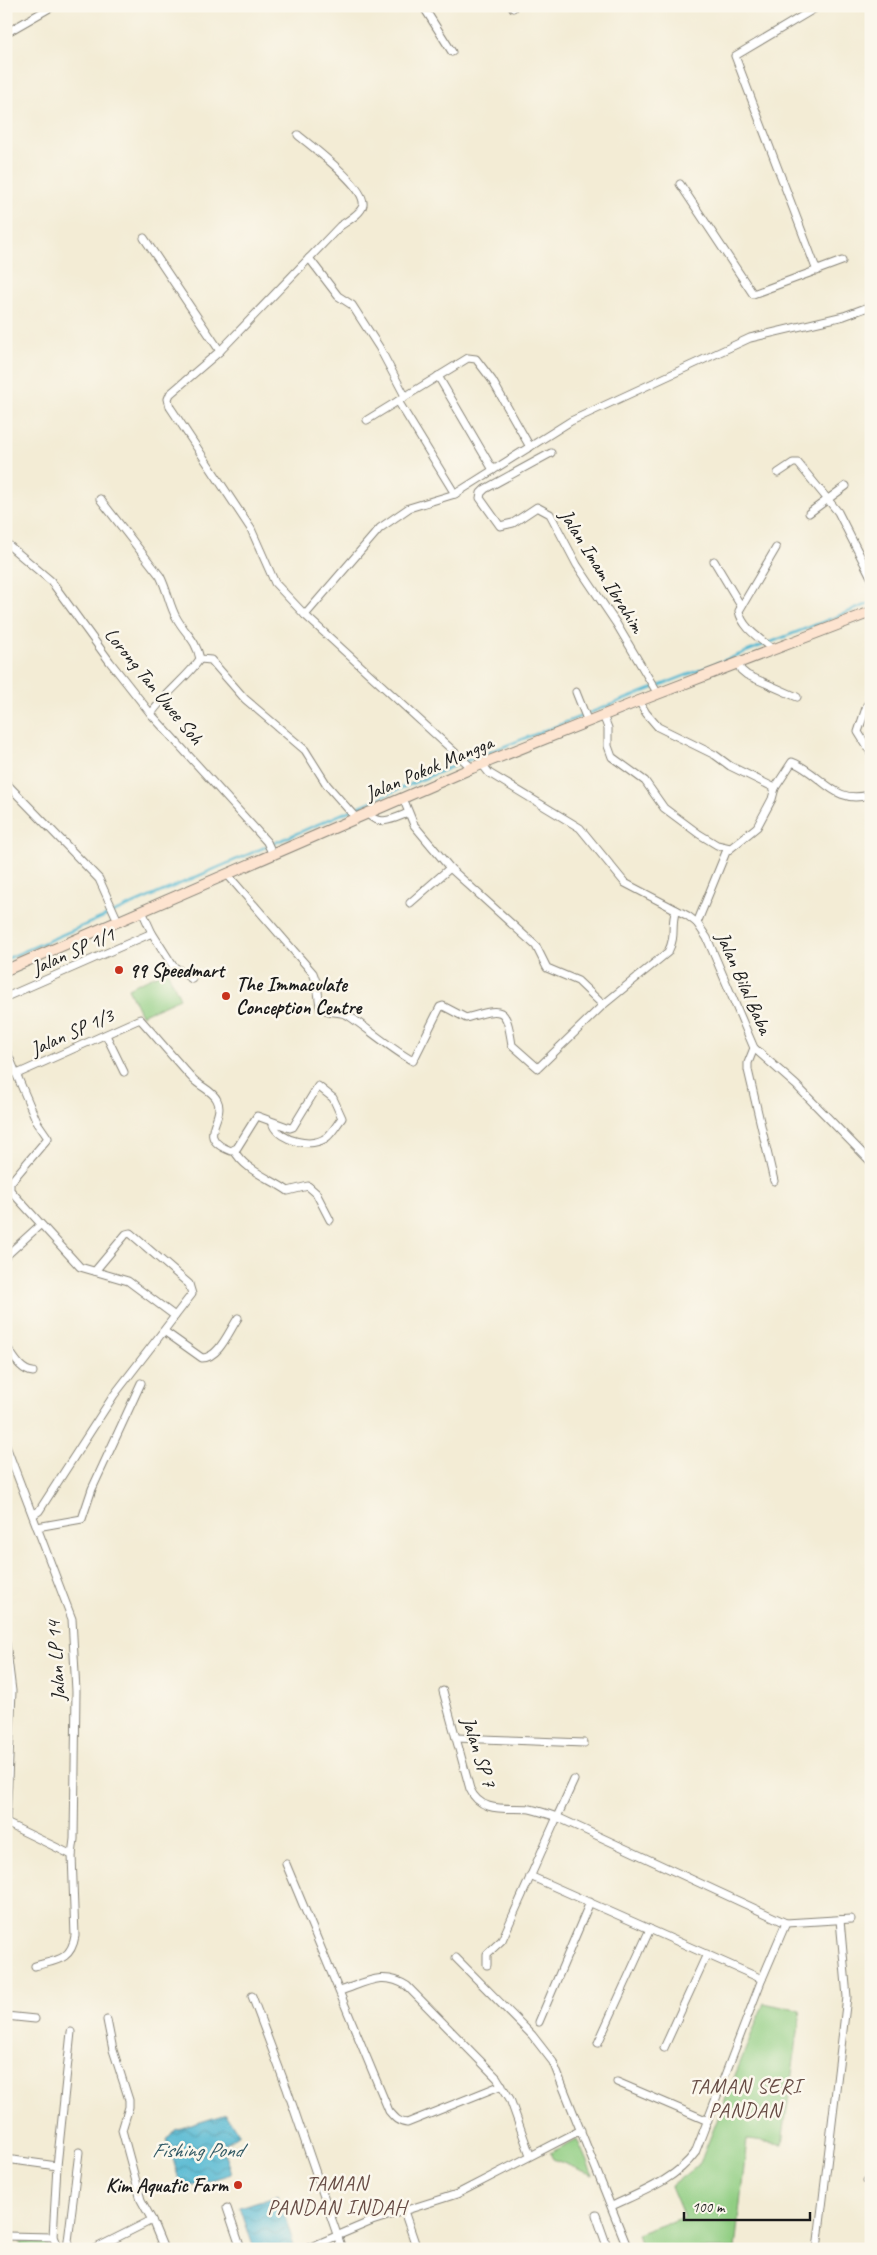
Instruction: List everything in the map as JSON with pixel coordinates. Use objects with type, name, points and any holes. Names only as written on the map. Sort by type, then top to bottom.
[{"type":"main road","name":"Jalan Pokok Mangga","points":[[6,970],[117,919],[142,911],[272,852],[403,798],[470,766],[482,764],[586,717],[603,715],[639,701],[655,689],[738,663],[871,612]]},
{"type":"street","points":[[6,33],[53,6]]},
{"type":"street","points":[[423,6],[452,52]]},
{"type":"street","points":[[817,271],[735,56],[818,6]]},
{"type":"street","points":[[298,135],[350,181],[362,199],[360,211],[340,226],[308,258],[289,282],[220,351],[170,394],[168,399],[170,407],[250,529],[275,583],[306,615],[470,766]]},
{"type":"street","points":[[680,184],[753,294],[842,261]]},
{"type":"street","points":[[144,238],[220,351]]},
{"type":"street","points":[[308,258],[338,296],[352,305],[379,347],[405,396]]},
{"type":"street","points":[[306,615],[380,528],[409,508],[455,494],[571,421],[750,338],[844,316],[871,306]]},
{"type":"street","points":[[367,420],[468,358],[476,358],[492,380],[530,447]]},
{"type":"street","points":[[438,376],[493,470]]},
{"type":"street","points":[[398,401],[455,494]]},
{"type":"street","name":"Jalan Imam Ibrahim","points":[[551,453],[485,488],[480,498],[500,526],[513,523],[537,507],[550,514],[577,565],[616,623],[655,689]]},
{"type":"street","points":[[778,473],[789,465],[798,463],[838,512],[871,577]]},
{"type":"street","points":[[808,513],[846,486]]},
{"type":"street","points":[[100,499],[160,576],[166,586],[175,616],[195,642],[200,659]]},
{"type":"street","name":"Lorong Tan Uwee Soh","points":[[6,543],[51,581],[110,662],[151,714],[267,842],[272,852]]},
{"type":"street","points":[[772,649],[740,618],[741,606],[776,548]]},
{"type":"street","points":[[714,561],[741,606]]},
{"type":"street","points":[[200,659],[211,660],[253,706],[305,750],[327,785],[356,818]]},
{"type":"street","points":[[151,714],[159,701],[200,659]]},
{"type":"street","points":[[738,663],[746,675],[797,697]]},
{"type":"street","points":[[576,692],[586,717]]},
{"type":"street","points":[[639,701],[658,727],[715,754],[730,766],[775,788]]},
{"type":"street","points":[[867,705],[858,732],[871,752]]},
{"type":"street","points":[[603,715],[608,728],[608,746],[612,757],[645,781],[664,808],[717,845],[730,848]]},
{"type":"street","points":[[697,923],[722,860],[730,848],[756,827],[772,799],[775,788],[792,762],[848,797],[862,797],[871,794]]},
{"type":"street","name":"Jalan Bilal Baba","points":[[482,764],[489,773],[580,828],[625,883],[697,923],[707,938],[754,1048],[796,1085],[871,1162]]},
{"type":"street","points":[[6,783],[99,879],[117,919]]},
{"type":"street","points":[[403,798],[414,825],[450,868],[536,946],[547,968],[578,981],[603,1005]]},
{"type":"street","points":[[367,813],[372,820],[378,821],[389,820],[408,813]]},
{"type":"street","points":[[410,903],[450,868]]},
{"type":"street","points":[[227,874],[313,973],[317,984],[320,1007],[328,1012],[347,1015],[387,1046],[413,1061],[440,1007],[443,1006],[466,1018],[491,1010],[498,1010],[508,1021],[512,1046],[538,1068],[603,1005],[668,952],[674,941],[674,916],[676,910]]},
{"type":"street","points":[[142,911],[152,933],[172,966],[192,979]]},
{"type":"street","name":"Jalan SP 1/1","points":[[6,997],[152,933]]},
{"type":"street","name":"Jalan SP 1/3","points":[[17,1074],[140,1018],[196,1082],[215,1097],[219,1109],[212,1128],[213,1138],[224,1148],[230,1151],[234,1150]]},
{"type":"street","points":[[106,1035],[124,1072]]},
{"type":"street","points":[[754,1048],[748,1063],[748,1070],[774,1181]]},
{"type":"street","points":[[6,1050],[37,1122],[48,1138],[9,1187],[10,1190],[80,1267],[128,1281],[175,1316]]},
{"type":"street","points":[[274,1122],[273,1125],[276,1132],[284,1137],[305,1143],[327,1137],[342,1118],[334,1098],[318,1086],[293,1127],[290,1128],[274,1122],[258,1116],[234,1150],[238,1157],[252,1169],[288,1191],[308,1186],[316,1194],[330,1220]]},
{"type":"street","points":[[6,1256],[40,1224]]},
{"type":"street","points":[[33,1515],[39,1511],[114,1395],[192,1294],[189,1284],[133,1234],[126,1234],[95,1271]]},
{"type":"street","points":[[164,1331],[202,1358],[208,1358],[217,1351],[238,1318]]},
{"type":"street","points":[[6,1346],[22,1368],[28,1372],[33,1372]]},
{"type":"street","points":[[37,1527],[82,1519],[92,1489],[141,1383]]},
{"type":"street","name":"Jalan LP 14","points":[[6,1446],[72,1619],[76,1691],[74,1839],[72,1855],[75,1936],[73,1946],[65,1957],[35,1966]]},
{"type":"street","points":[[6,1643],[12,1691],[9,1714],[6,1823],[72,1855]]},
{"type":"street","name":"Jalan SP 7","points":[[443,1691],[470,1789],[478,1802],[492,1808],[537,1811],[557,1817]]},
{"type":"street","points":[[456,1738],[584,1743]]},
{"type":"street","points":[[487,1965],[487,1954],[502,1940],[574,1780]]},
{"type":"street","points":[[557,1817],[786,1923],[851,1919]]},
{"type":"street","points":[[286,1864],[390,2111],[400,2122],[414,2121],[502,2085]]},
{"type":"street","points":[[530,1876],[762,1979]]},
{"type":"street","points":[[539,2022],[590,1902]]},
{"type":"street","points":[[817,2249],[847,1997],[840,1920]]},
{"type":"street","points":[[612,2206],[660,2183],[681,2169],[695,2153],[762,1979],[786,1923]]},
{"type":"street","points":[[598,2043],[650,1929]]},
{"type":"street","points":[[664,2048],[707,1954]]},
{"type":"street","points":[[456,1958],[543,2049],[561,2077],[628,2249]]},
{"type":"street","points":[[340,1991],[378,1978],[396,1979],[407,1986],[474,2053],[502,2085],[510,2099],[530,2155]]},
{"type":"street","points":[[252,1996],[290,2098],[342,2249]]},
{"type":"street","points":[[6,2016],[35,2019]]},
{"type":"street","points":[[107,2020],[113,2050],[130,2107],[122,2130],[141,2200],[164,2249]]},
{"type":"street","points":[[59,2249],[53,2237],[57,2166],[71,2032]]},
{"type":"street","points":[[616,2082],[708,2121]]},
{"type":"street","points":[[306,2249],[338,2235],[457,2194],[581,2130]]},
{"type":"street","points":[[67,2249],[79,2152]]},
{"type":"street","points":[[6,2158],[57,2166]]},
{"type":"street","points":[[227,2208],[241,2249]]},
{"type":"street","points":[[404,2211],[417,2249]]},
{"type":"street","points":[[596,2215],[608,2249]]},
{"type":"street","points":[[94,2249],[152,2220]]},
{"type":"street","points":[[6,2236],[53,2237]]},
{"type":"green space","points":[[167,970],[180,998],[141,1015],[128,988]]},
{"type":"green space","name":"TAMAN SERI PANDAN","points":[[764,2003],[801,2011],[782,2144],[747,2140],[735,2249],[642,2249],[637,2234],[684,2217],[671,2186],[700,2163]]},
{"type":"green space","points":[[577,2139],[593,2175],[553,2159],[550,2153]]},
{"type":"green space","points":[[20,2241],[48,2244],[50,2249],[22,2249]]},
{"type":"water","name":"Fishing Pond","points":[[226,2114],[239,2134],[222,2146],[231,2174],[182,2189],[167,2140],[175,2130]]},
{"type":"water","name":"Fishing Pond","points":[[278,2195],[294,2245],[282,2249],[254,2249],[240,2207]]},
{"type":"waterway","points":[[6,959],[446,769],[871,603]]},
{"type":"place","name":"99 Speedmart","points":[[119,970]]},
{"type":"place","name":"The Immaculate Conception Centre","points":[[226,996]]},
{"type":"place","name":"Kim Aquatic Farm","points":[[238,2185]]},
{"type":"district","name":"TAMAN SERI PANDAN","points":[[745,2098]]},
{"type":"district","name":"TAMAN PANDAN INDAH","points":[[337,2195]]}]
